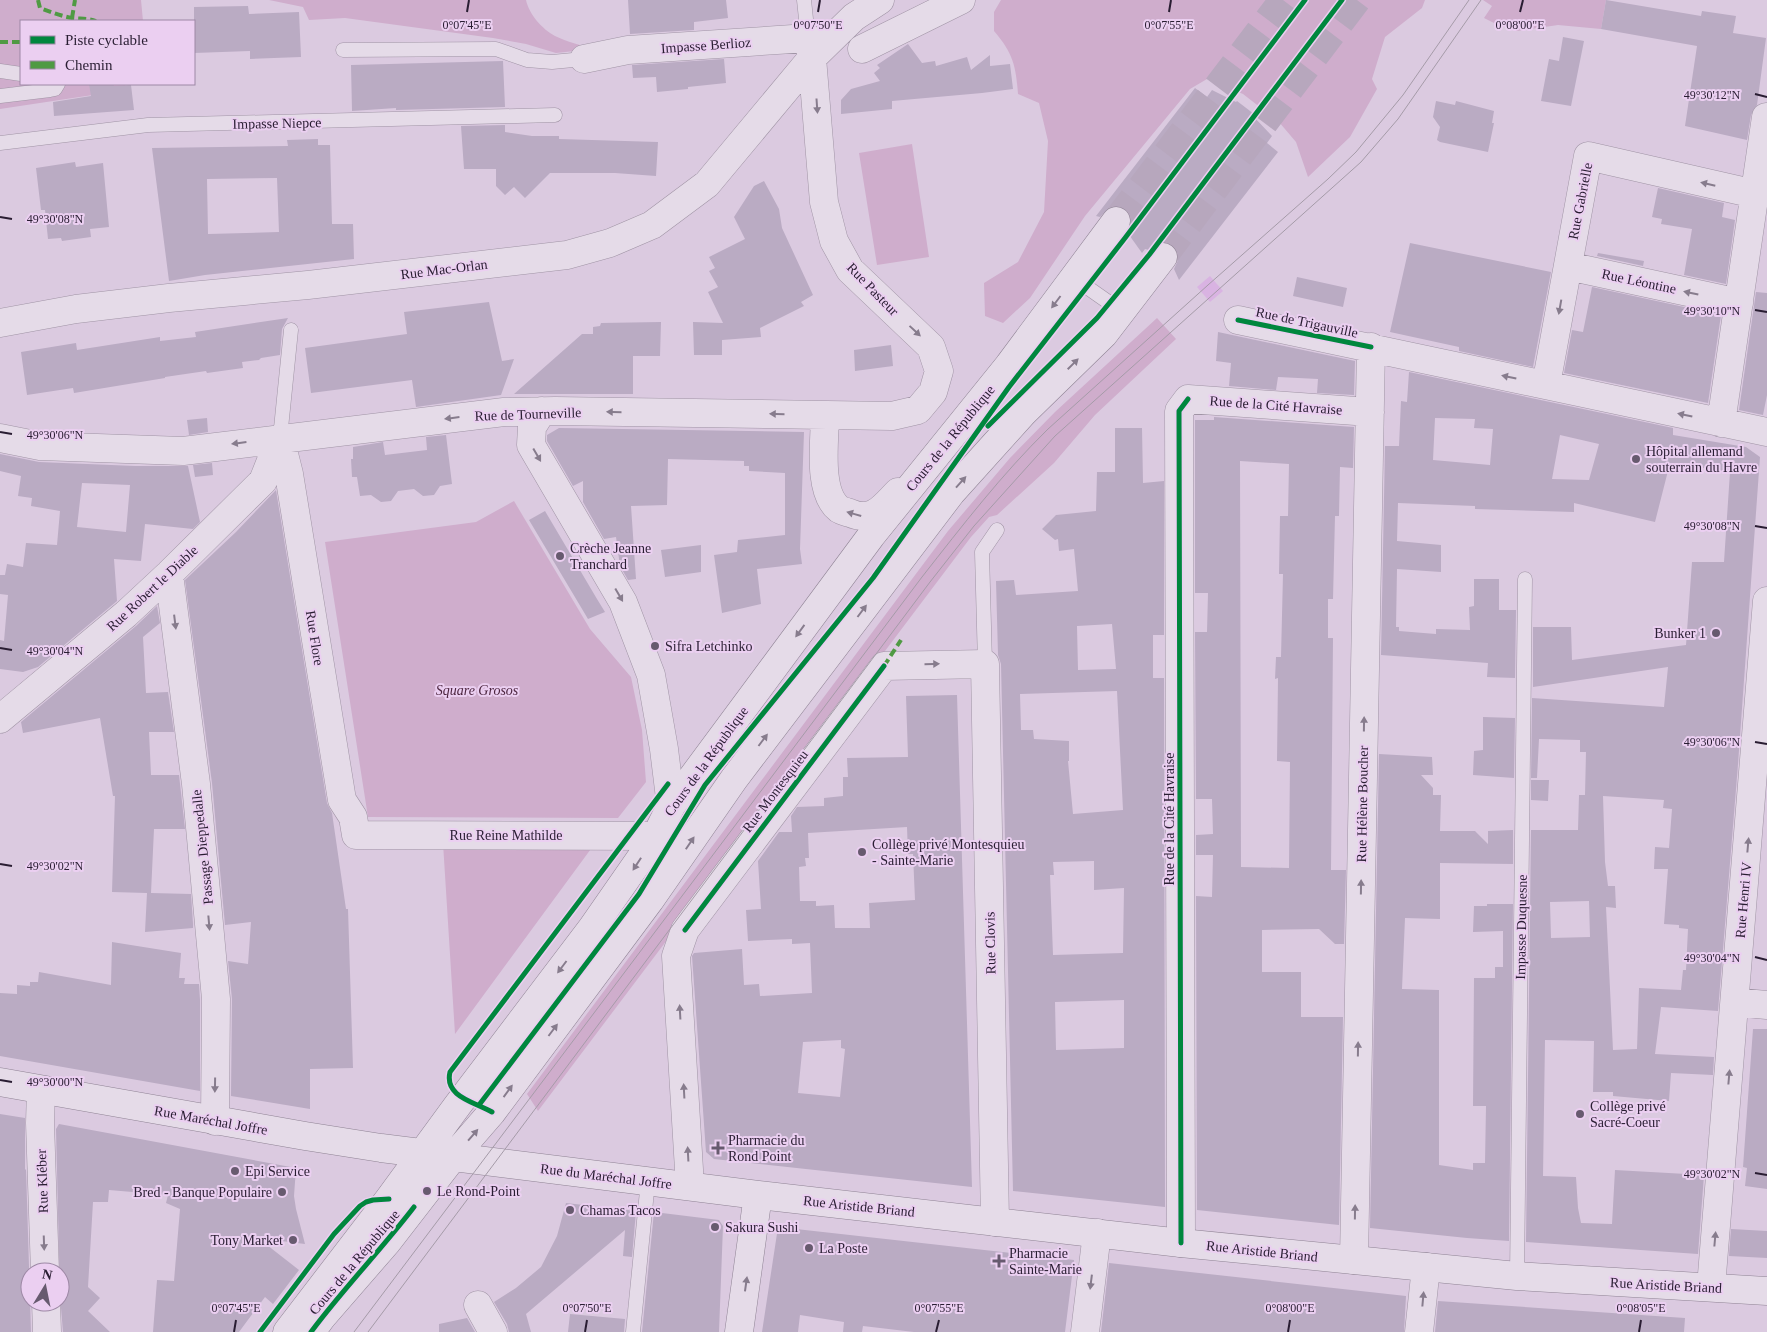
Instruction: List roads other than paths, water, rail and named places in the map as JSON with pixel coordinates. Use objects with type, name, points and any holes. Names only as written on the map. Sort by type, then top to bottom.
[{"type":"street","points":[[810,48],[880,0]]},
{"type":"street","points":[[862,49],[961,0]]},
{"type":"street","name":"Impasse Berlioz","points":[[584,59],[628,50],[810,48]]},
{"type":"street","name":"Rue Mac-Orlan","points":[[0,323],[76,309],[567,255],[610,243],[652,225],[707,184],[810,48]]},
{"type":"street","name":"Rue Pasteur","points":[[810,48],[824,202],[834,241],[850,270],[931,347],[939,371],[933,392],[918,410],[892,416],[825,415]]},
{"type":"street","points":[[1721,423],[1766,117]]},
{"type":"street","name":"Rue Gabrielle","points":[[1546,385],[1588,156],[1755,194]]},
{"type":"street","name":"Cours de la République","points":[[287,1332],[592,928],[656,836],[671,806],[871,536],[1009,365],[1116,221]]},
{"type":"street","name":"Cours de la République","points":[[311,1332],[388,1241],[453,1157],[492,1112],[650,900],[734,779],[951,493],[1024,412],[1104,334],[1163,257]]},
{"type":"street","name":"Rue Léontine","points":[[1568,266],[1739,304]]},
{"type":"street","name":"Rue de Trigauville","points":[[1238,320],[1767,432]]},
{"type":"street","name":"Rue Hélène Boucher","points":[[1354,1260],[1371,347]]},
{"type":"street","name":"Rue de la Cité Havraise","points":[[1181,1243],[1179,411],[1188,399],[1200,399],[1370,412]]},
{"type":"street","points":[[542,411],[532,427],[531,445],[623,602],[651,675],[664,749],[671,806]]},
{"type":"street","name":"Rue de Tourneville","points":[[0,438],[40,446],[183,451],[504,412],[825,415]]},
{"type":"street","points":[[825,415],[825,482],[831,498],[839,509],[859,517],[876,514],[943,446]]},
{"type":"street","name":"Rue Robert le Diable","points":[[0,719],[126,614],[263,481],[280,438]]},
{"type":"street","name":"Rue Flore","points":[[280,438],[289,474],[342,800],[352,817],[356,835]]},
{"type":"street","name":"Passage Dieppedalle","points":[[169,574],[196,784],[216,999],[215,1120]]},
{"type":"street","name":"Rue Henri IV","points":[[1711,1287],[1735,1002],[1760,778],[1767,601]]},
{"type":"street","name":"Rue Montesquieu","points":[[690,1186],[676,956],[685,930],[884,666],[985,664]]},
{"type":"street","name":"Rue Clovis","points":[[985,664],[995,1222]]},
{"type":"street","points":[[0,692],[30,693]]},
{"type":"street","name":"Rue Reine Mathilde","points":[[356,835],[656,836]]},
{"type":"street","points":[[1735,1002],[1767,1006]]},
{"type":"street","name":"Rue Maréchal Joffre","points":[[0,1082],[305,1136],[453,1157]]},
{"type":"street","name":"Rue Kléber","points":[[41,1090],[40,1123],[45,1262]]},
{"type":"street","name":"Rue du Maréchal Joffre","points":[[453,1157],[758,1195]]},
{"type":"street","points":[[739,1332],[758,1195]]},
{"type":"street","name":"Rue Aristide Briand","points":[[758,1195],[1181,1243],[1517,1276],[1767,1291]]},
{"type":"street","points":[[1085,1332],[1097,1233]]},
{"type":"street","points":[[1419,1332],[1426,1267]]},
{"type":"street","points":[[478,1305],[493,1332]]},
{"type":"street","points":[[46,1312],[47,1332]]},
{"type":"lane","points":[[804,0],[810,48]]},
{"type":"lane","points":[[344,50],[496,49],[527,60],[552,62],[584,59]]},
{"type":"lane","points":[[0,71],[20,74]]},
{"type":"lane","points":[[0,96],[50,90],[55,89],[58,85]]},
{"type":"lane","name":"Impasse Niepce","points":[[0,143],[148,125],[555,115]]},
{"type":"lane","points":[[1074,278],[1121,311]]},
{"type":"lane","points":[[280,438],[291,330]]},
{"type":"lane","points":[[985,664],[982,552],[997,530]]},
{"type":"lane","name":"Impasse Duquesne","points":[[1517,1276],[1525,579]]},
{"type":"lane","points":[[634,1332],[648,1181]]},
{"type":"tunnel","points":[[1116,221],[1283,0]]},
{"type":"tunnel","points":[[1163,257],[1357,0]]},
{"type":"tram line","points":[[354,1332],[922,577],[983,501],[1048,429],[1356,152],[1403,95],[1469,0]]},
{"type":"tram line","points":[[368,1332],[930,582],[974,526],[1055,436],[1361,162],[1398,119],[1481,0]]},
{"type":"place","name":"Hôpital allemand souterrain du Havre","points":[[1636,459]]},
{"type":"place","name":"Crèche Jeanne Tranchard","points":[[560,556]]},
{"type":"place","name":"Bunker 1","points":[[1716,633]]},
{"type":"place","name":"Sifra Letchinko","points":[[655,646]]},
{"type":"place","name":"Collège privé Montesquieu - Sainte-Marie","points":[[862,852]]},
{"type":"place","name":"Collège privé Sacré-Coeur","points":[[1580,1114]]},
{"type":"place","name":"Pharmacie du Rond Point","points":[[718,1148]]},
{"type":"place","name":"Epi Service","points":[[235,1171]]},
{"type":"place","name":"Le Rond-Point","points":[[427,1191]]},
{"type":"place","name":"Bred - Banque Populaire","points":[[282,1192]]},
{"type":"place","name":"Chamas Tacos","points":[[570,1210]]},
{"type":"place","name":"Sakura Sushi","points":[[715,1227]]},
{"type":"place","name":"Tony Market","points":[[293,1240]]},
{"type":"place","name":"La Poste","points":[[809,1248]]},
{"type":"place","name":"Pharmacie Sainte-Marie","points":[[999,1261]]},
{"type":"park label","name":"Square Grosos","points":[[477,690]]}]
